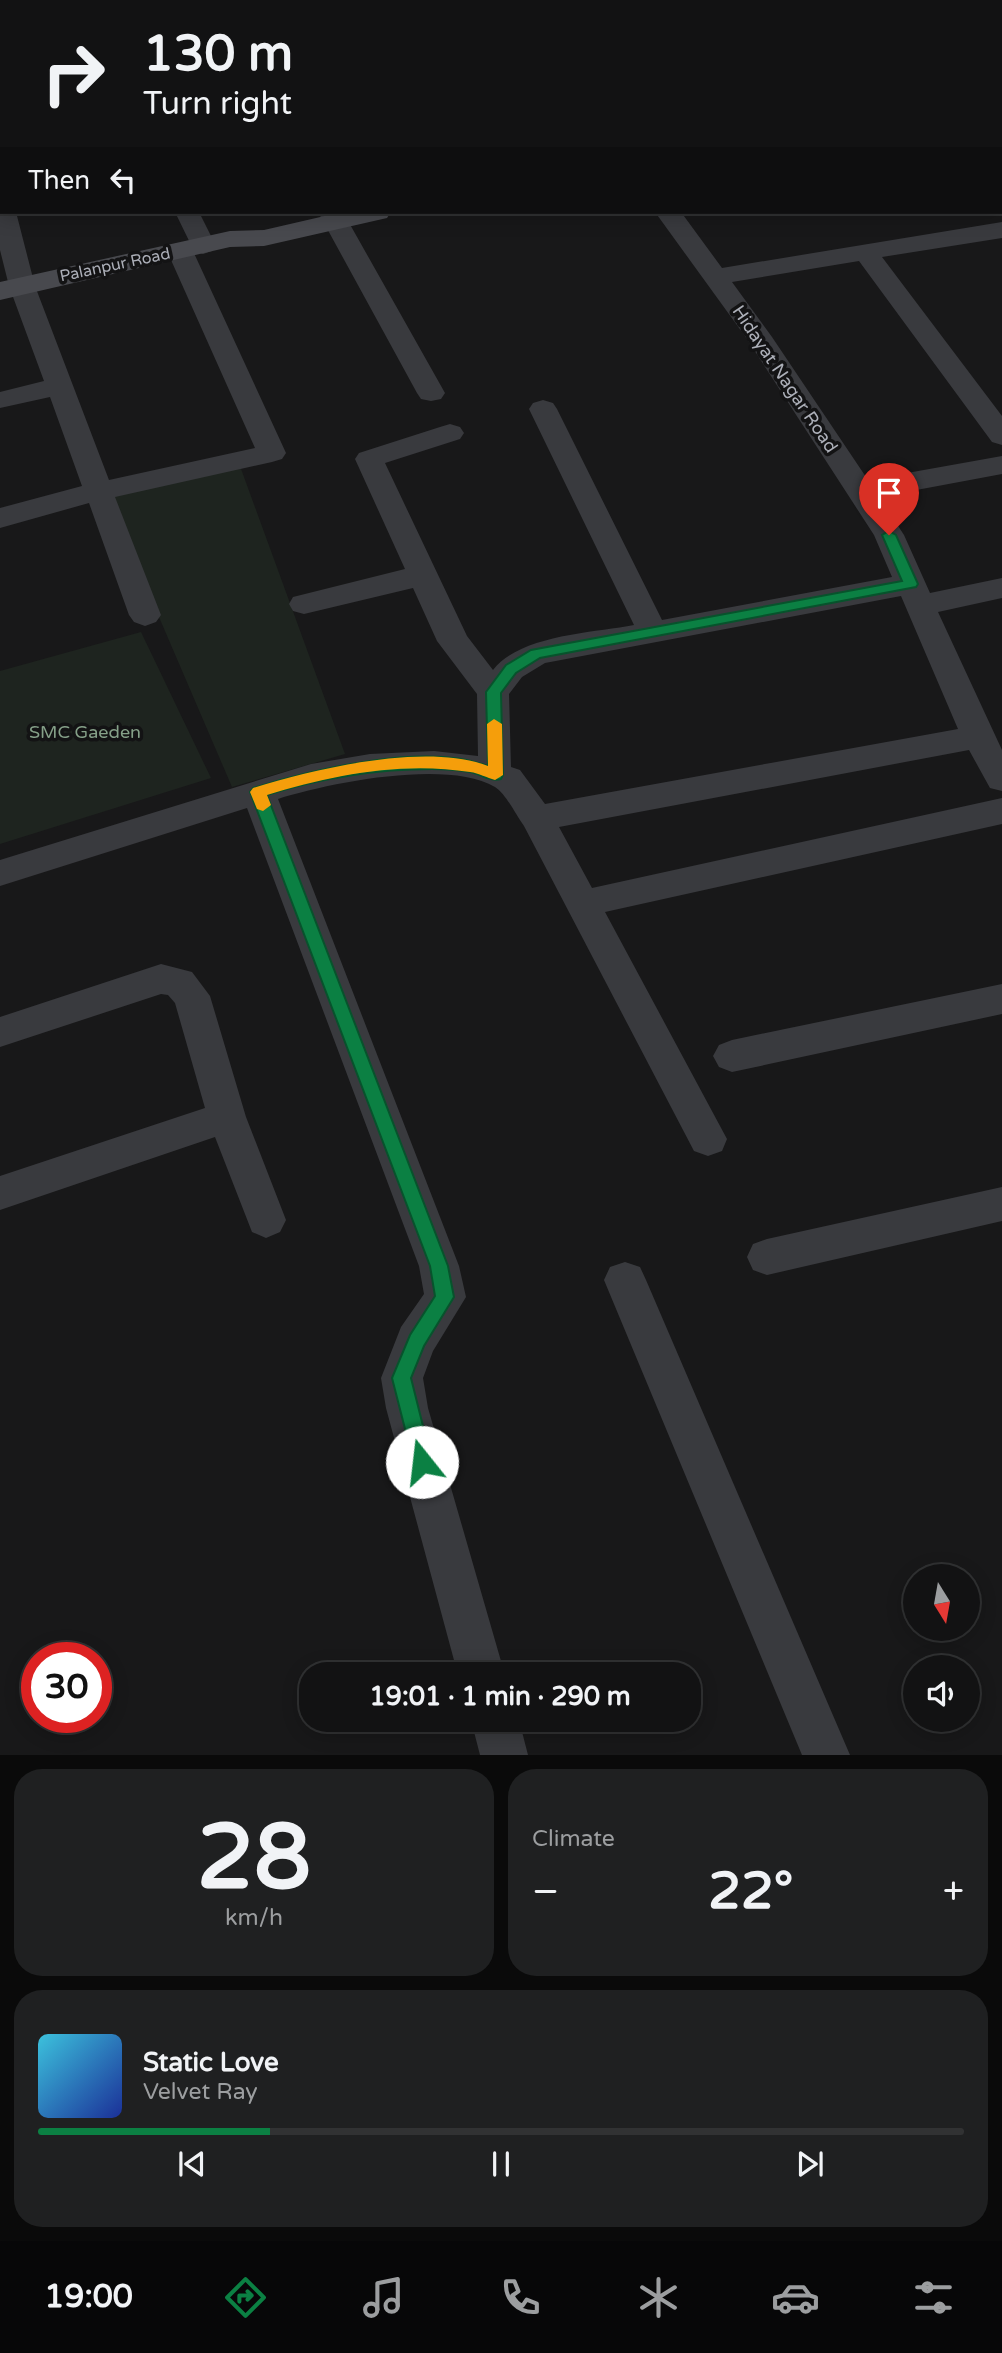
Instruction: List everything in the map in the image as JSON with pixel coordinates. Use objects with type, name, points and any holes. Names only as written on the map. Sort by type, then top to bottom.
[{"type":"street","points":[[3,214],[11,288],[60,386],[145,615]]},
{"type":"street","points":[[0,518],[99,492],[272,453],[191,249],[187,214]]},
{"type":"street","name":"Palanpur Road","points":[[230,239],[247,225],[293,214]]},
{"type":"street","name":"Palanpur Road","points":[[11,288],[230,239],[264,238],[333,217],[359,214]]},
{"type":"street","name":"Hidayat Nagar Road","points":[[669,214],[759,337],[889,535],[978,737],[1002,779]]},
{"type":"street","points":[[333,217],[432,393]]},
{"type":"street","points":[[716,277],[1002,230]]},
{"type":"street","points":[[866,253],[1002,436]]},
{"type":"street","points":[[0,400],[60,386]]},
{"type":"street","points":[[543,409],[653,632]]},
{"type":"street","points":[[450,433],[369,459],[453,641],[493,692],[495,775]]},
{"type":"street","points":[[860,491],[1002,465]]},
{"type":"street","points":[[304,604],[423,575]]},
{"type":"street","points":[[493,692],[511,669],[536,654],[653,632],[915,595],[1002,588]]},
{"type":"street","points":[[537,818],[978,737]]},
{"type":"street","points":[[0,873],[311,776],[370,766],[434,763],[474,767],[508,779],[537,818],[708,1139]]},
{"type":"street","points":[[258,792],[439,1266],[445,1297],[416,1341],[402,1378],[407,1408],[478,1662]]},
{"type":"street","points":[[583,904],[1002,811]]},
{"type":"street","points":[[0,1032],[161,979],[179,982],[192,996],[227,1117],[266,1220]]},
{"type":"street","points":[[732,1056],[1002,999]]},
{"type":"street","points":[[0,1193],[227,1117]]},
{"type":"street","points":[[767,1257],[1002,1204]]},
{"type":"street","points":[[625,1280],[826,1755]]},
{"type":"street","points":[[498,1732],[504,1755]]},
{"type":"green space","points":[[240,466],[345,754],[232,787],[107,496]]},
{"type":"green space","name":"SMC Gaeden","points":[[141,632],[211,778],[0,844],[0,671]]},
{"type":"slow traffic","points":[[263,805],[258,792],[311,776],[370,766],[434,763],[474,767],[495,775],[494,724]]},
{"type":"route","points":[[422,1462],[402,1378],[416,1341],[445,1297],[439,1266],[258,792],[311,776],[370,766],[434,763],[474,767],[495,775],[493,692],[511,669],[536,654],[911,584],[889,535]]}]
